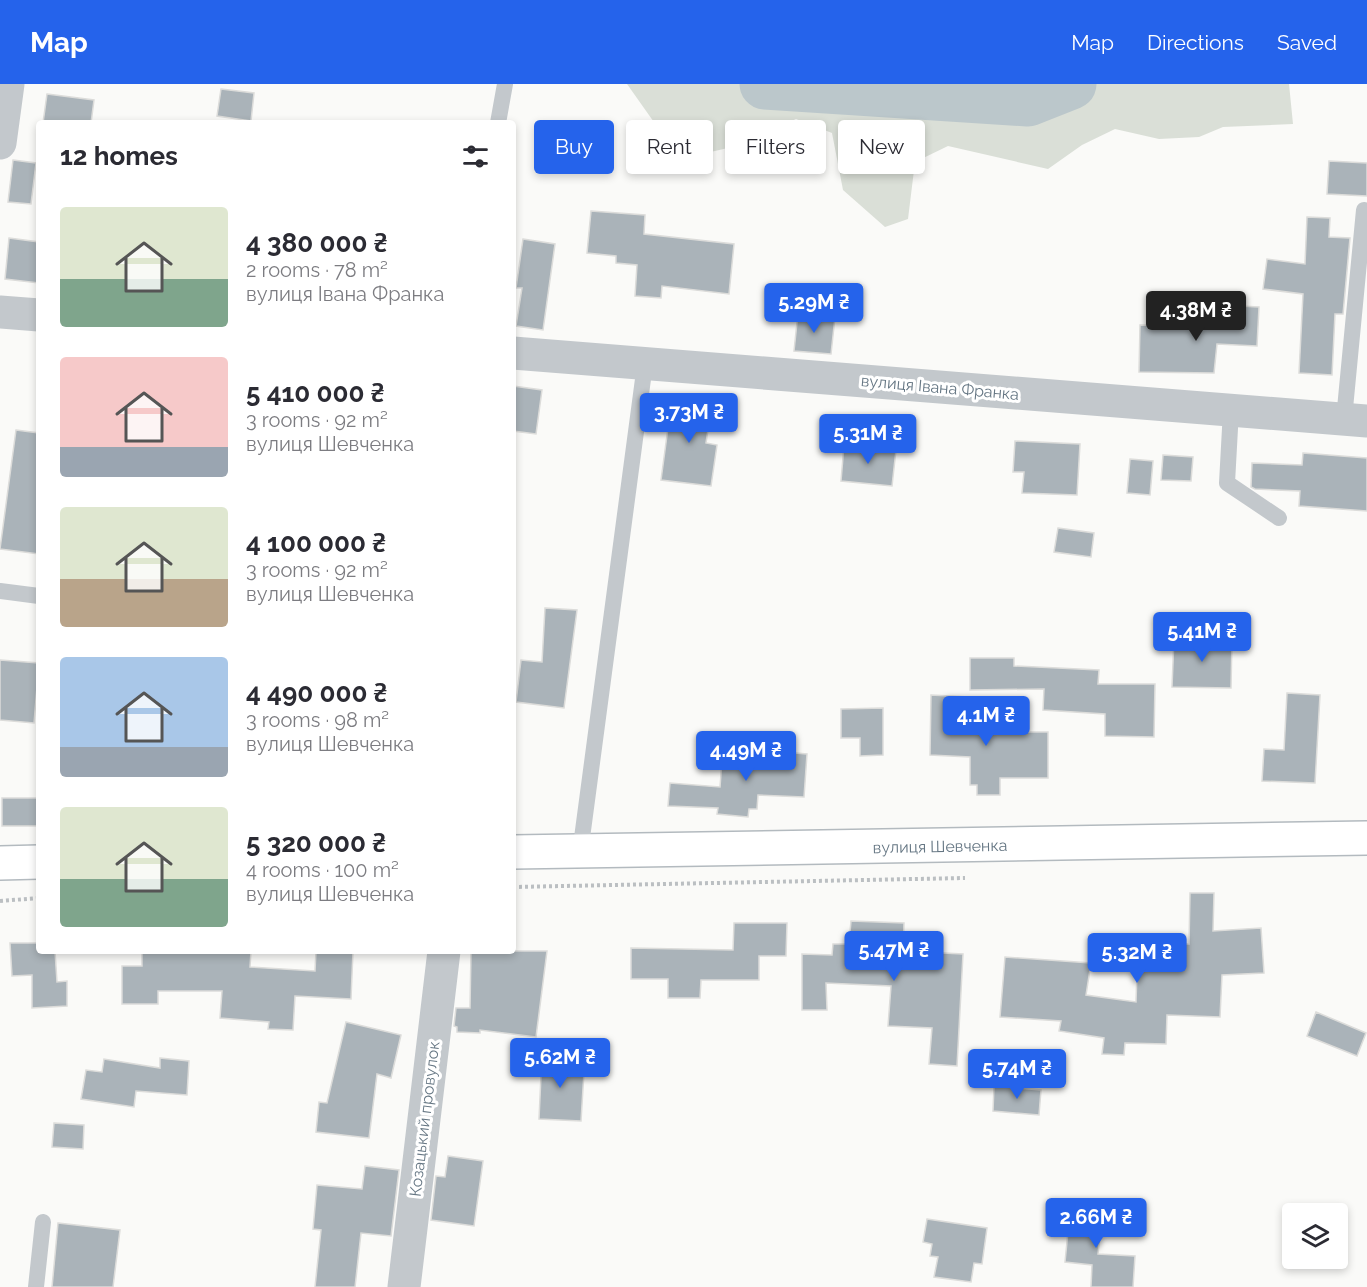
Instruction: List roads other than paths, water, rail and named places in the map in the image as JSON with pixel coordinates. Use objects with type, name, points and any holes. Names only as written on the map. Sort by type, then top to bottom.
[{"type":"street","points":[[0,143],[8,84]]},
{"type":"street","points":[[0,312],[36,315]]},
{"type":"street","name":"вулиця Івана Франка","points":[[516,353],[1355,420]]},
{"type":"street","name":"вулиця Шевченка","points":[[516,852],[580,853],[1367,838]]},
{"type":"street","points":[[0,863],[36,862]]},
{"type":"street","name":"Козацький провулок","points":[[404,1287],[444,954]]},
{"type":"lane","points":[[499,120],[505,84]]},
{"type":"lane","points":[[1355,420],[1364,210]]},
{"type":"lane","points":[[580,853],[645,363]]},
{"type":"lane","points":[[1231,410],[1227,483],[1279,518]]},
{"type":"lane","points":[[0,591],[36,596]]},
{"type":"lane","points":[[36,1287],[43,1222]]},
{"type":"waterway","points":[[765,84],[1028,101],[1071,84]]}]
